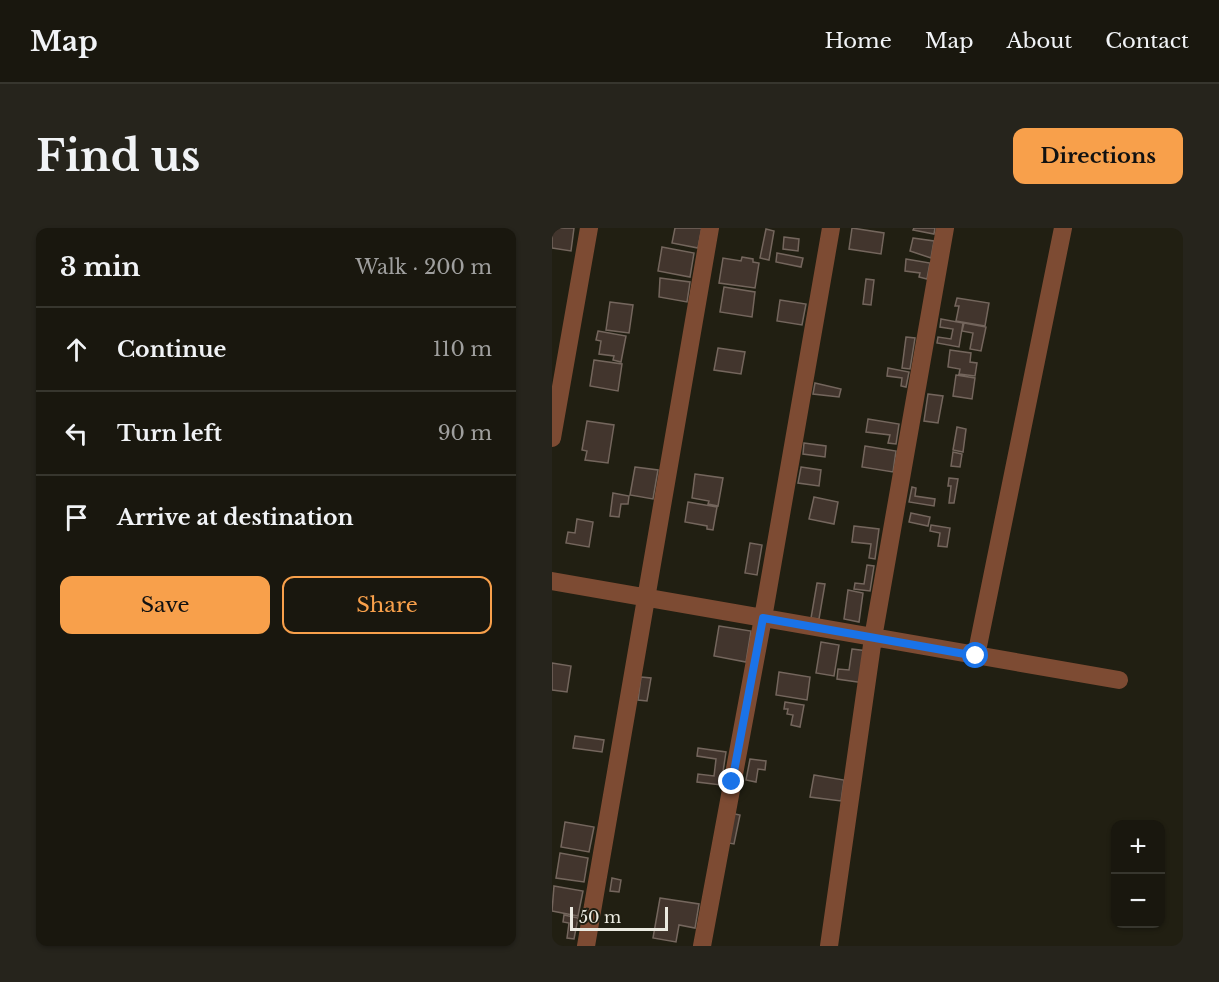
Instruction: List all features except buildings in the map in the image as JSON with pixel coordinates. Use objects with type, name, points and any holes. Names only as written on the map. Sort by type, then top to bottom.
[{"type":"street","points":[[552,438],[589,228]]},
{"type":"street","points":[[586,946],[710,228]]},
{"type":"street","points":[[702,946],[763,618],[831,228]]},
{"type":"street","points":[[829,946],[873,638],[945,228]]},
{"type":"street","points":[[976,656],[1063,228]]},
{"type":"street","points":[[552,581],[1119,680]]},
{"type":"route","points":[[732,782],[763,618],[976,656]]}]
